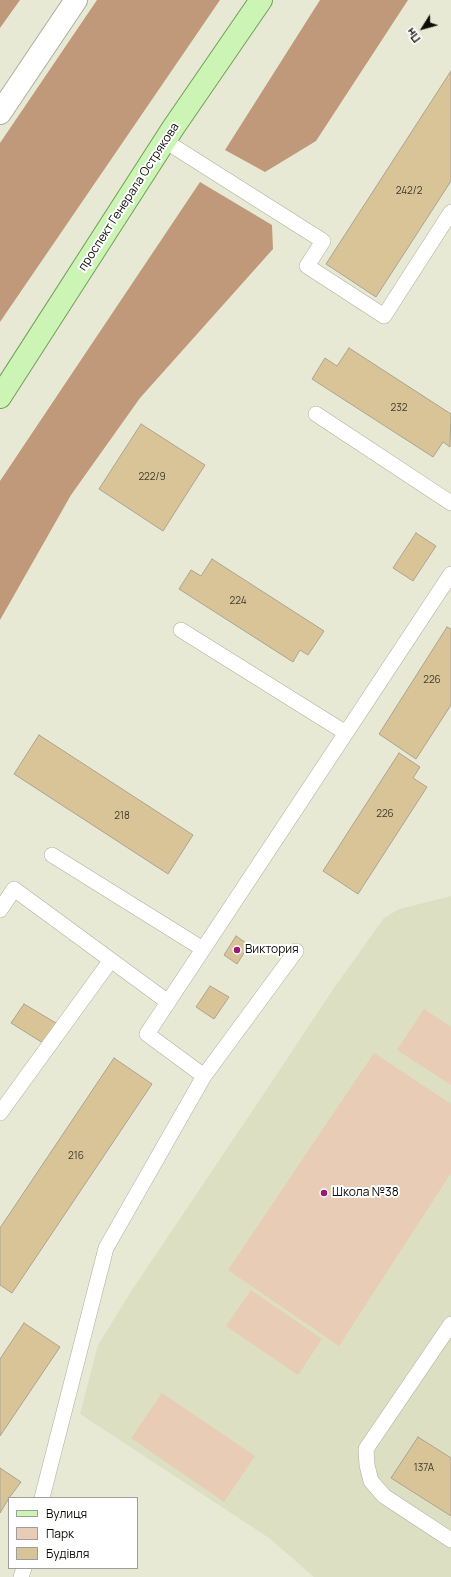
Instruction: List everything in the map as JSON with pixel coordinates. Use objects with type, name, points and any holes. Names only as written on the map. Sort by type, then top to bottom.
[{"type":"main road","name":"проспект Генерала Острякова","points":[[0,397],[165,142],[261,0]]},
{"type":"street","points":[[0,113],[76,0]]},
{"type":"lane","points":[[165,142],[323,241],[307,266],[384,316],[451,212]]},
{"type":"lane","points":[[316,414],[451,503]]},
{"type":"lane","points":[[204,1076],[147,1034],[451,574]]},
{"type":"lane","points":[[181,630],[346,733]]},
{"type":"lane","points":[[52,855],[203,949]]},
{"type":"lane","points":[[0,910],[14,889],[168,1002]]},
{"type":"lane","points":[[42,1497],[106,1248],[204,1076],[296,951]]},
{"type":"lane","points":[[0,1113],[111,960]]},
{"type":"lane","points":[[451,1324],[366,1449],[366,1465],[371,1481],[384,1496],[451,1540]]},
{"type":"shaded area","points":[[0,0],[20,0],[0,28]]},
{"type":"shaded area","points":[[97,0],[220,0],[0,322],[0,143]]},
{"type":"shaded area","points":[[320,0],[408,0],[316,141],[265,172],[225,150]]},
{"type":"shaded area","points":[[200,182],[272,225],[273,249],[140,398],[71,495],[0,620],[0,481]]},
{"type":"shaded area","name":"Школа №38","points":[[451,896],[451,1577],[314,1577],[269,1538],[80,1414],[98,1345],[132,1290],[334,988],[384,918],[399,909]]},
{"type":"green space","points":[[424,1009],[451,1027],[451,1085],[397,1050]]},
{"type":"green space","points":[[374,1053],[451,1104],[451,1173],[339,1346],[228,1270]]},
{"type":"green space","points":[[251,1290],[322,1339],[298,1375],[226,1326]]},
{"type":"green space","points":[[162,1393],[255,1456],[224,1502],[131,1438]]},
{"type":"building","points":[[451,71],[451,181],[376,297],[326,264]]},
{"type":"building","points":[[349,348],[451,414],[450,447],[443,442],[433,457],[312,379],[325,358],[337,366]]},
{"type":"building","points":[[141,424],[205,465],[163,531],[99,489]]},
{"type":"building","points":[[416,533],[436,546],[413,581],[393,568]]},
{"type":"building","points":[[212,559],[324,631],[308,655],[300,650],[293,662],[179,589],[191,570],[201,576]]},
{"type":"building","points":[[447,627],[451,629],[451,705],[416,759],[379,734]]},
{"type":"building","points":[[39,735],[193,835],[168,874],[14,774]]},
{"type":"building","points":[[399,753],[420,767],[413,778],[427,787],[358,894],[323,871]]},
{"type":"building","name":"Виктория","points":[[236,936],[249,945],[237,964],[224,955]]},
{"type":"building","points":[[210,986],[229,997],[214,1019],[196,1007]]},
{"type":"building","points":[[24,1004],[56,1023],[43,1043],[11,1023]]},
{"type":"building","points":[[114,1058],[152,1084],[12,1293],[0,1285],[0,1228]]},
{"type":"building","points":[[24,1323],[60,1347],[0,1436],[0,1359]]},
{"type":"building","points":[[418,1437],[451,1458],[451,1516],[391,1478]]},
{"type":"building","points":[[0,1468],[21,1482],[10,1497],[8,1497],[0,1513]]},
{"type":"place","name":"Виктория","points":[[237,950]]},
{"type":"place","name":"Школа №38","points":[[324,1193]]}]
